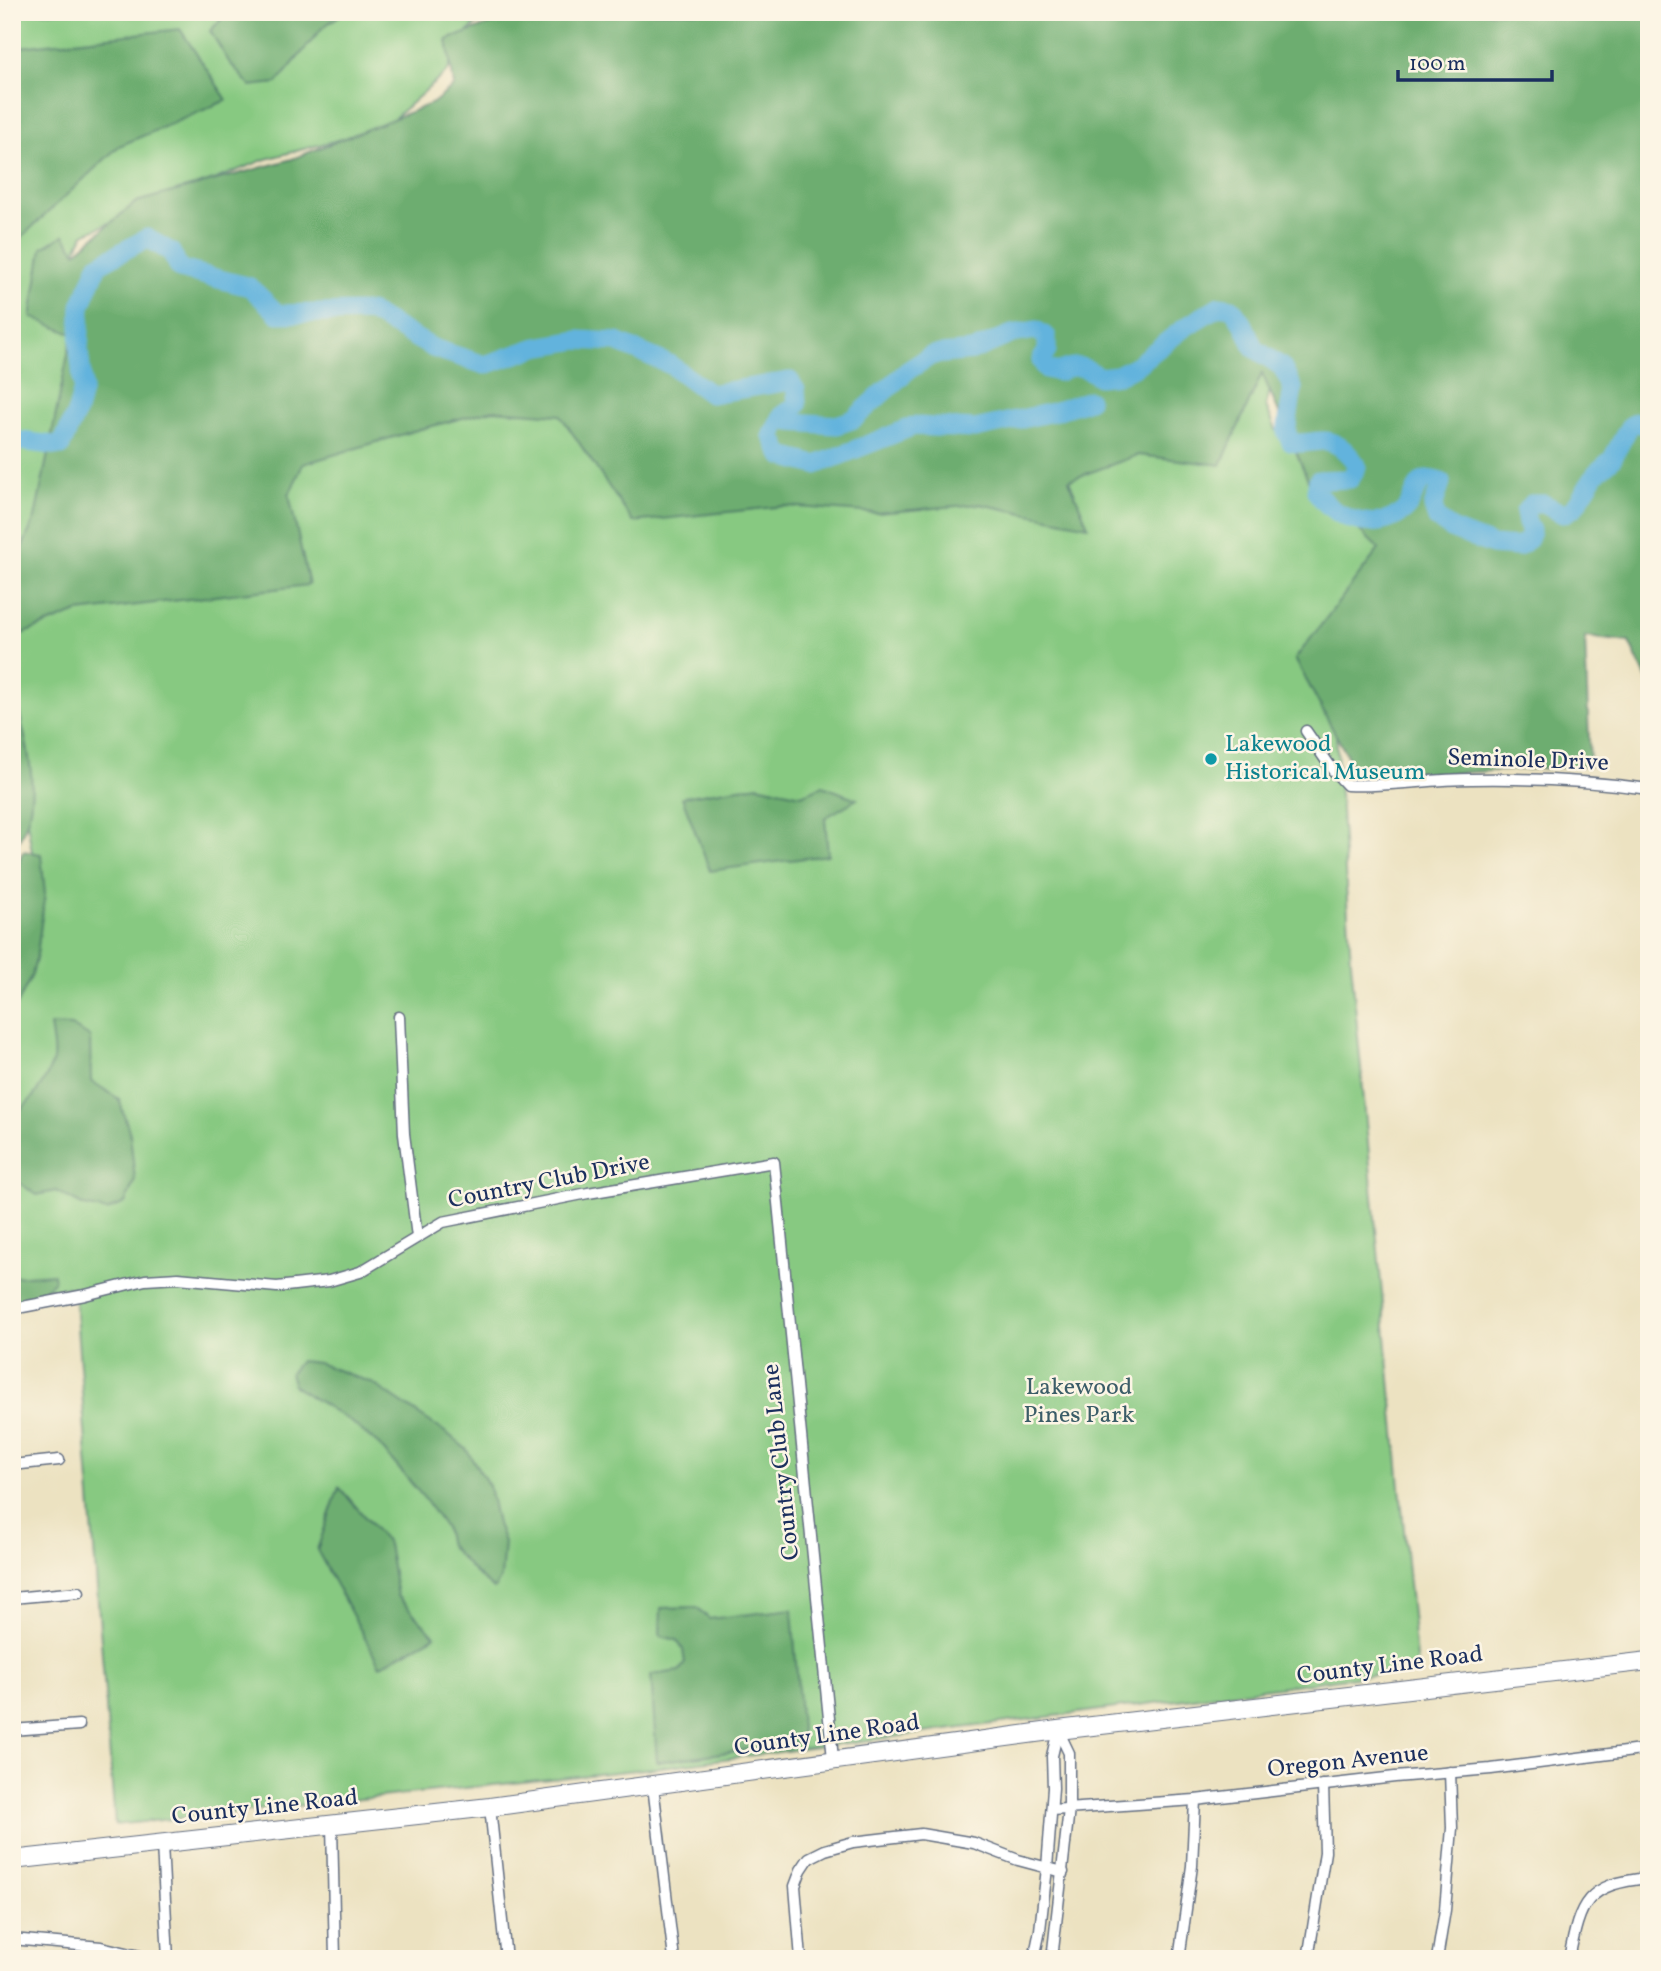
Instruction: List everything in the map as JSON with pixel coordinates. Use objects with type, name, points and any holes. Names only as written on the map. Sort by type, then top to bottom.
[{"type":"main road","name":"County Line Road","points":[[12,1860],[490,1807],[1058,1730],[1649,1661]]},
{"type":"street","name":"Seminole Drive","points":[[1306,731],[1332,769],[1347,785],[1474,778],[1597,782],[1649,789]]},
{"type":"street","points":[[399,1017],[404,1134],[417,1237]]},
{"type":"street","name":"Country Club Drive","points":[[12,1310],[145,1280],[178,1278],[277,1287],[329,1281],[360,1272],[443,1222],[588,1193],[774,1162]]},
{"type":"street","name":"Country Club Lane","points":[[774,1162],[833,1759]]},
{"type":"street","points":[[12,1465],[59,1460]]},
{"type":"street","points":[[12,1598],[79,1591]]},
{"type":"street","points":[[12,1730],[79,1725]]},
{"type":"street","points":[[1052,1959],[1069,1809],[1069,1753],[1058,1730]]},
{"type":"street","points":[[1034,1959],[1047,1868],[1052,1810],[1052,1756],[1058,1730]]},
{"type":"street","name":"Oregon Avenue","points":[[1052,1810],[1195,1800],[1492,1769],[1649,1749]]},
{"type":"street","points":[[1437,1959],[1445,1910],[1452,1828],[1450,1772]]},
{"type":"street","points":[[1308,1959],[1325,1852],[1323,1785]]},
{"type":"street","points":[[653,1786],[674,1959]]},
{"type":"street","points":[[1180,1959],[1192,1866],[1195,1800]]},
{"type":"street","points":[[490,1807],[506,1959]]},
{"type":"street","points":[[332,1825],[335,1959]]},
{"type":"street","points":[[801,1959],[795,1886],[809,1858],[825,1850],[853,1842],[922,1835],[974,1843],[1063,1872]]},
{"type":"street","points":[[162,1844],[168,1959]]},
{"type":"street","points":[[1569,1959],[1577,1919],[1588,1898],[1625,1880],[1649,1878]]},
{"type":"street","points":[[12,1939],[101,1947],[153,1959]]},
{"type":"green space","name":"Lakewood Pines Park","points":[[12,12],[490,12],[457,41],[448,71],[383,128],[266,159],[150,205],[84,234],[68,264],[254,460],[278,314],[1102,380],[1274,372],[1266,406],[1276,430],[1304,443],[1331,479],[1315,488],[1335,512],[1380,520],[1398,512],[1331,660],[1351,961],[1417,1669],[654,1768],[115,1825],[74,1287],[12,1292],[12,905],[40,902],[12,728]]},
{"type":"green space","points":[[228,12],[345,12],[323,27],[277,83],[250,86],[229,62],[210,31]]},
{"type":"green space","points":[[508,12],[1649,12],[1649,684],[1629,642],[1585,637],[1590,766],[1359,778],[1295,659],[1379,549],[1309,482],[1262,373],[1221,465],[1138,455],[1069,480],[1088,526],[980,504],[877,513],[785,506],[633,522],[560,415],[493,410],[303,464],[289,495],[309,585],[78,612],[12,638],[12,570],[35,518],[72,334],[31,317],[42,248],[64,235],[76,252],[136,202],[292,159],[433,103],[454,86],[447,40],[498,21]]},
{"type":"green space","points":[[180,29],[227,100],[119,146],[12,246],[12,48]]},
{"type":"green space","points":[[19,712],[32,783],[28,818],[12,849],[12,719]]},
{"type":"green space","points":[[758,785],[801,795],[823,786],[857,799],[825,818],[828,855],[710,871],[682,797]]},
{"type":"green space","points":[[23,851],[41,854],[45,893],[32,975],[17,1005],[12,1006],[12,906],[17,892],[18,865]]},
{"type":"green space","points":[[50,1025],[71,1026],[90,1037],[91,1081],[119,1099],[130,1134],[135,1180],[125,1203],[107,1211],[84,1206],[56,1191],[37,1195],[12,1178],[12,1115],[31,1099],[53,1060]]},
{"type":"green space","points":[[54,1274],[54,1281],[35,1298],[12,1301],[12,1277]]},
{"type":"green space","points":[[300,1361],[318,1363],[372,1383],[466,1449],[489,1486],[497,1524],[504,1542],[501,1578],[494,1589],[449,1545],[445,1528],[424,1498],[379,1445],[350,1421],[294,1386],[290,1373]]},
{"type":"green space","points":[[339,1487],[388,1544],[397,1596],[435,1636],[380,1666],[317,1550]]},
{"type":"green space","points":[[697,1607],[709,1619],[792,1609],[802,1742],[657,1762],[651,1675],[679,1671],[685,1663],[683,1650],[677,1640],[660,1636],[661,1608]]},
{"type":"waterway","points":[[12,440],[61,446],[77,411],[83,388],[79,349],[81,306],[98,265],[147,238],[171,252],[180,269],[250,287],[278,314],[370,312],[433,348],[485,365],[537,347],[578,340],[617,342],[671,365],[710,394],[790,381],[796,390],[797,405],[782,416],[772,436],[782,456],[816,465],[914,426],[975,429],[1053,412],[1089,400]]},
{"type":"waterway","points":[[782,416],[791,422],[837,425],[854,419],[907,371],[932,355],[972,351],[1012,334],[1036,330],[1047,337],[1047,351],[1041,360],[1046,369],[1059,372],[1070,367],[1080,367],[1099,377],[1118,375],[1137,365],[1184,328],[1219,306],[1232,308],[1244,325],[1254,348],[1282,367],[1293,388],[1286,432],[1291,442],[1330,442],[1344,450],[1356,464],[1350,479],[1318,480],[1316,491],[1333,510],[1356,520],[1381,522],[1404,511],[1421,483],[1433,480],[1441,482],[1433,507],[1437,519],[1453,530],[1492,545],[1518,547],[1529,539],[1531,530],[1525,512],[1531,504],[1544,504],[1563,514],[1574,508],[1596,473],[1612,459],[1629,427],[1636,422],[1649,431]]},
{"type":"place","name":"Lakewood Historical Museum","points":[[1211,759]]}]
